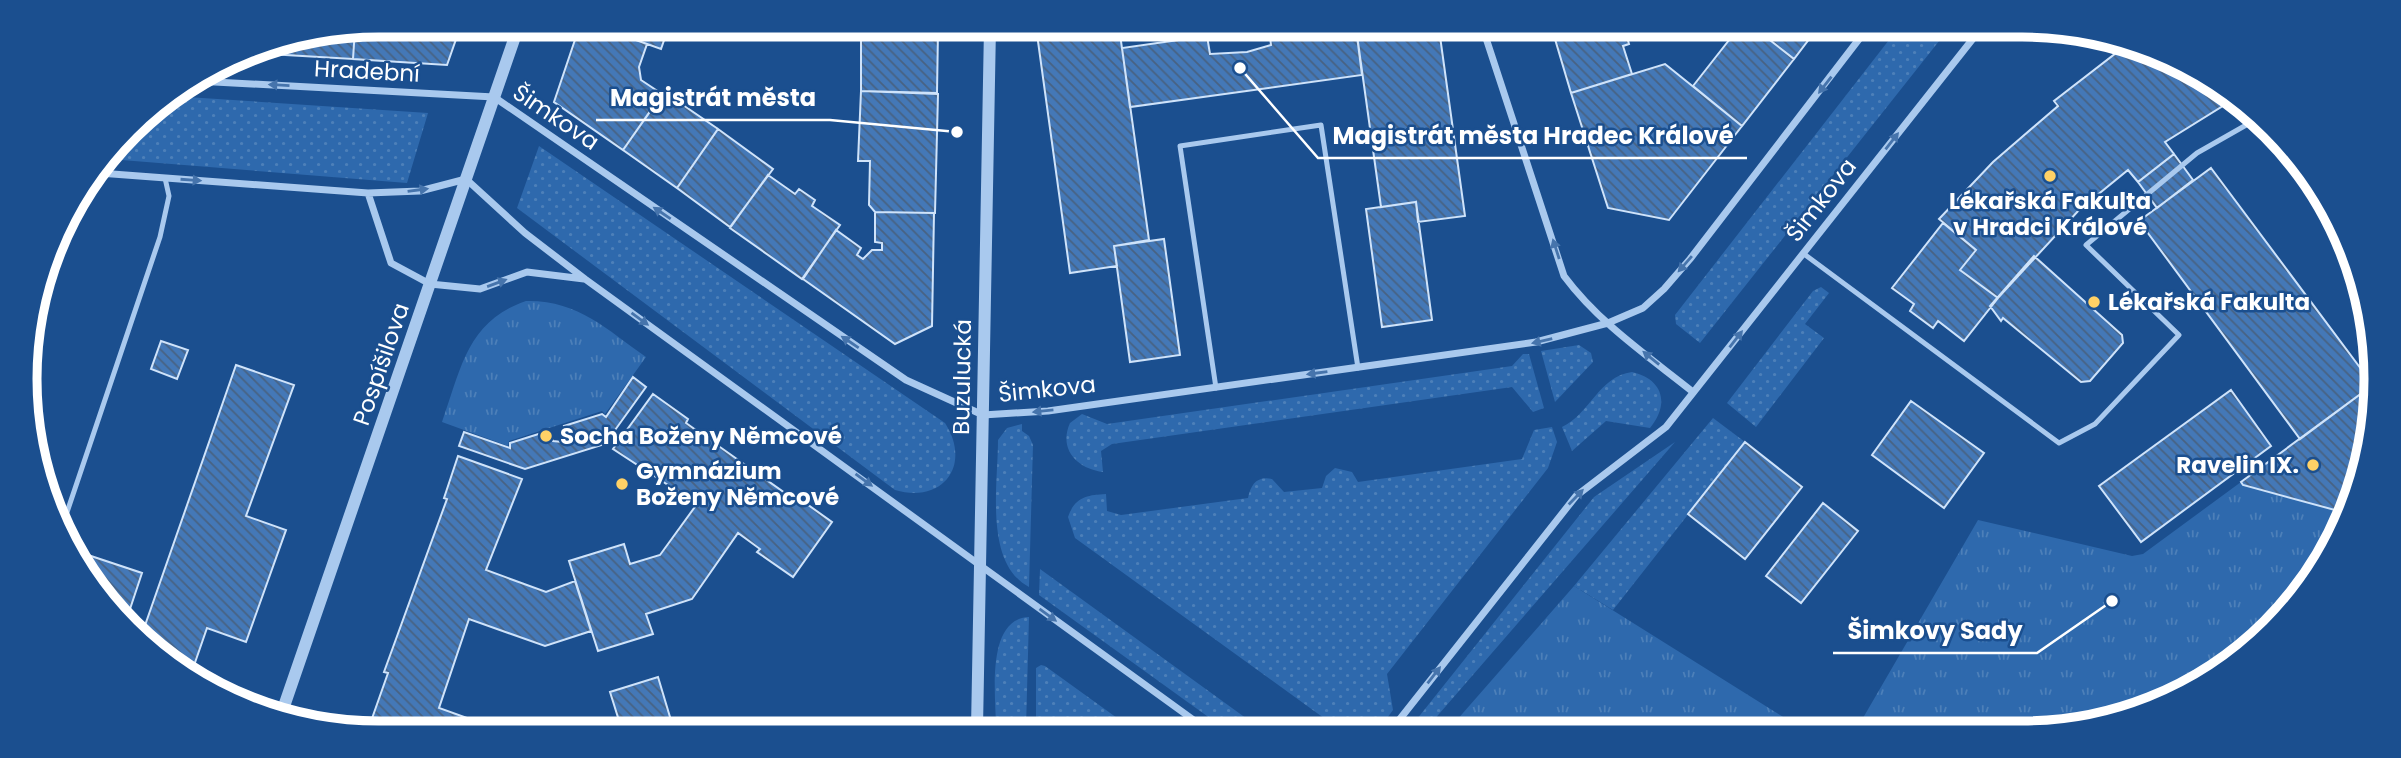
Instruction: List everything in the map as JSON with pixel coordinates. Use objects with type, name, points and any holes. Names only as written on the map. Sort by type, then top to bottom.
[{"type":"street","name":"Pospíšilova","points":[[284,708],[515,37]]},
{"type":"street","name":"Buzulucká","points":[[977,721],[990,37]]},
{"type":"street","points":[[1486,37],[1564,276],[1582,299],[1608,323],[1693,392]]},
{"type":"street","name":"Šimkova","points":[[494,97],[906,380],[983,415],[1048,411],[1536,342],[1608,323],[1643,308],[1690,259],[1861,37]]},
{"type":"street","name":"Šimkova","points":[[1398,721],[1576,496],[1666,427],[1974,37]]},
{"type":"street","name":"Hradební","points":[[210,82],[494,97]]},
{"type":"street","points":[[105,173],[368,193],[420,191],[466,179],[525,233],[585,279],[1195,721]]},
{"type":"street","points":[[368,193],[391,263],[430,284],[480,289],[527,272],[585,279]]},
{"type":"lane","points":[[1804,254],[2059,443],[2095,424],[2179,335],[2086,245],[2197,153],[2249,123]]},
{"type":"lane","points":[[1216,388],[1180,146],[1321,125],[1358,368]]},
{"type":"lane","points":[[66,516],[160,237],[169,197],[165,178]]},
{"type":"green space","points":[[1891,37],[1942,37],[1700,343],[1676,324],[1675,315]]},
{"type":"green space","points":[[185,97],[428,113],[407,183],[116,160],[153,122]]},
{"type":"green space","points":[[539,146],[945,423],[953,439],[955,453],[954,466],[948,478],[927,491],[912,493],[895,490],[517,208]]},
{"type":"green space","points":[[1821,287],[1829,293],[1805,324],[1824,338],[1756,427],[1727,403],[1813,291]]},
{"type":"green space","points":[[526,301],[561,305],[591,318],[646,357],[605,414],[602,411],[509,441],[508,446],[442,422],[461,366],[479,334],[506,310]]},
{"type":"green space","points":[[1579,345],[1591,353],[1593,362],[1555,402],[1541,351]]},
{"type":"green space","points":[[1523,354],[1529,354],[1544,408],[1533,412],[1512,387],[1112,444],[1101,451],[1103,472],[1078,462],[1069,450],[1067,442],[1070,423],[1082,414],[1107,424],[1512,366]]},
{"type":"green space","points":[[1632,372],[1651,380],[1660,394],[1660,410],[1650,428],[1606,421],[1572,451],[1562,427],[1572,421],[1611,380]]},
{"type":"green space","points":[[1713,418],[1745,442],[1613,610],[1574,586]]},
{"type":"green space","points":[[1022,424],[1022,431],[1029,436],[1033,445],[1029,587],[1015,576],[1005,560],[999,542],[996,500],[998,440],[1007,428]]},
{"type":"green space","points":[[1552,427],[1557,442],[1548,468],[1387,674],[1393,710],[1385,721],[1328,721],[1075,538],[1068,517],[1078,501],[1093,495],[1106,494],[1107,511],[1121,515],[1248,498],[1253,485],[1262,479],[1272,479],[1284,492],[1322,488],[1326,476],[1335,468],[1352,472],[1358,482],[1522,459],[1534,430]]},
{"type":"green space","points":[[1675,442],[1433,721],[1415,721],[1594,497]]},
{"type":"green space","points":[[2241,482],[2338,511],[2307,569],[2264,621],[2212,664],[2153,695],[2111,710],[2044,721],[1861,721],[1978,520],[2132,556],[2143,554]]},
{"type":"green space","points":[[1040,569],[1250,721],[1214,721],[1039,595]]},
{"type":"green space","points":[[1574,586],[1790,721],[1456,721]]},
{"type":"green space","points":[[1029,617],[1026,721],[996,721],[995,680],[999,645],[1005,631],[1015,621]]},
{"type":"green space","points":[[1045,666],[1121,721],[1036,721],[1036,668]]},
{"type":"building","points":[[354,37],[457,37],[447,65],[353,59]]},
{"type":"building","points":[[354,37],[353,59],[272,54],[312,43]]},
{"type":"building","points":[[576,37],[627,37],[647,44],[639,67],[641,80],[662,94],[623,150],[554,102]]},
{"type":"building","points":[[628,37],[665,37],[661,49]]},
{"type":"building","points":[[861,37],[938,37],[937,93],[861,91]]},
{"type":"building","points":[[1037,37],[1120,37],[1149,240],[1114,246],[1117,266],[1070,273]]},
{"type":"building","points":[[1200,37],[1207,37],[1210,54],[1247,52],[1271,45],[1270,37],[1357,37],[1362,75],[1130,107],[1122,48]]},
{"type":"building","points":[[1357,37],[1440,37],[1465,216],[1418,222],[1416,202],[1381,207]]},
{"type":"building","points":[[1554,37],[1627,37],[1629,44],[1623,46],[1632,74],[1571,93]]},
{"type":"building","points":[[1732,37],[1766,37],[1794,59],[1742,126],[1693,86]]},
{"type":"building","points":[[1766,37],[1811,37],[1794,59]]},
{"type":"building","name":"Lékařská Fakulta v Hradci Králové","points":[[2119,51],[2124,55],[2132,55],[2173,72],[2226,104],[2165,142],[2174,154],[2138,182],[2128,170],[2079,210],[1998,298],[1960,270],[1976,250],[1939,219],[1993,162],[2058,106],[2054,101]]},
{"type":"building","points":[[1665,64],[1742,126],[1669,220],[1608,208],[1571,93]]},
{"type":"building","points":[[861,91],[938,94],[935,213],[875,212],[869,205],[870,161],[858,161]]},
{"type":"building","points":[[664,92],[718,129],[677,188],[623,150]]},
{"type":"building","points":[[718,129],[773,169],[730,227],[677,188]]},
{"type":"building","points":[[2174,154],[2193,180],[2157,208],[2138,182]]},
{"type":"building","points":[[2211,168],[2364,373],[2364,391],[2300,439],[2139,221]]},
{"type":"building","points":[[768,175],[795,194],[799,189],[815,200],[812,206],[840,225],[802,279],[730,228]]},
{"type":"building","points":[[1416,202],[1432,320],[1382,327],[1366,209]]},
{"type":"building","points":[[875,212],[934,213],[932,326],[895,344],[803,279],[836,230],[861,248],[857,255],[863,259],[872,250],[882,250],[882,243],[875,242]]},
{"type":"building","points":[[1943,223],[1976,250],[1960,270],[1998,298],[1964,341],[1938,321],[1933,328],[1910,311],[1914,304],[1892,288]]},
{"type":"building","points":[[1164,239],[1180,355],[1130,362],[1114,246]]},
{"type":"building","points":[[2034,256],[2122,335],[2123,343],[2090,381],[2081,382],[2003,318],[2001,321],[1990,306]]},
{"type":"building","points":[[161,341],[188,350],[177,379],[151,369]]},
{"type":"building","points":[[236,365],[294,385],[246,516],[286,530],[246,642],[207,628],[194,667],[144,628]]},
{"type":"building","points":[[633,377],[646,387],[605,444],[525,469],[459,446],[464,432],[510,448],[510,443],[548,431],[553,441],[562,442],[567,436],[564,426],[602,414],[606,417]]},
{"type":"building","points":[[2231,390],[2271,446],[2141,542],[2099,486]]},
{"type":"building","name":"Ravelin IX.","points":[[2364,391],[2358,446],[2338,511],[2243,485],[2241,482]]},
{"type":"building","points":[[653,394],[688,419],[686,423],[795,500],[797,497],[832,522],[793,577],[757,552],[760,549],[738,533],[692,599],[646,614],[653,634],[598,651],[569,561],[624,544],[630,564],[660,555],[697,504],[613,449]]},
{"type":"building","points":[[1911,401],[1984,453],[1944,508],[1872,455]]},
{"type":"building","points":[[1745,442],[1802,487],[1745,559],[1688,514]]},
{"type":"building","points":[[458,456],[522,479],[486,570],[546,592],[575,581],[591,631],[545,646],[469,619],[439,708],[475,721],[371,721],[388,673],[384,672],[447,499],[444,498]]},
{"type":"building","points":[[1823,503],[1858,531],[1801,603],[1766,576]]},
{"type":"building","points":[[85,554],[142,573],[130,609],[124,607],[107,587]]},
{"type":"building","points":[[658,677],[671,721],[619,721],[610,692]]},
{"type":"place","name":"Magistrát města Hradec Králové","points":[[1240,68]]},
{"type":"place","name":"Magistrát města","points":[[957,132]]},
{"type":"place","name":"Lékařská Fakulta v Hradci Králové","points":[[2050,176]]},
{"type":"place","name":"Lékařská Fakulta","points":[[2094,302]]},
{"type":"place","name":"Socha Boženy Němcové","points":[[546,436]]},
{"type":"place","name":"Ravelin IX.","points":[[2313,465]]},
{"type":"place","name":"Gymnázium Boženy Němcové","points":[[622,484]]},
{"type":"place","name":"Šimkovy Sady","points":[[2112,601]]}]
